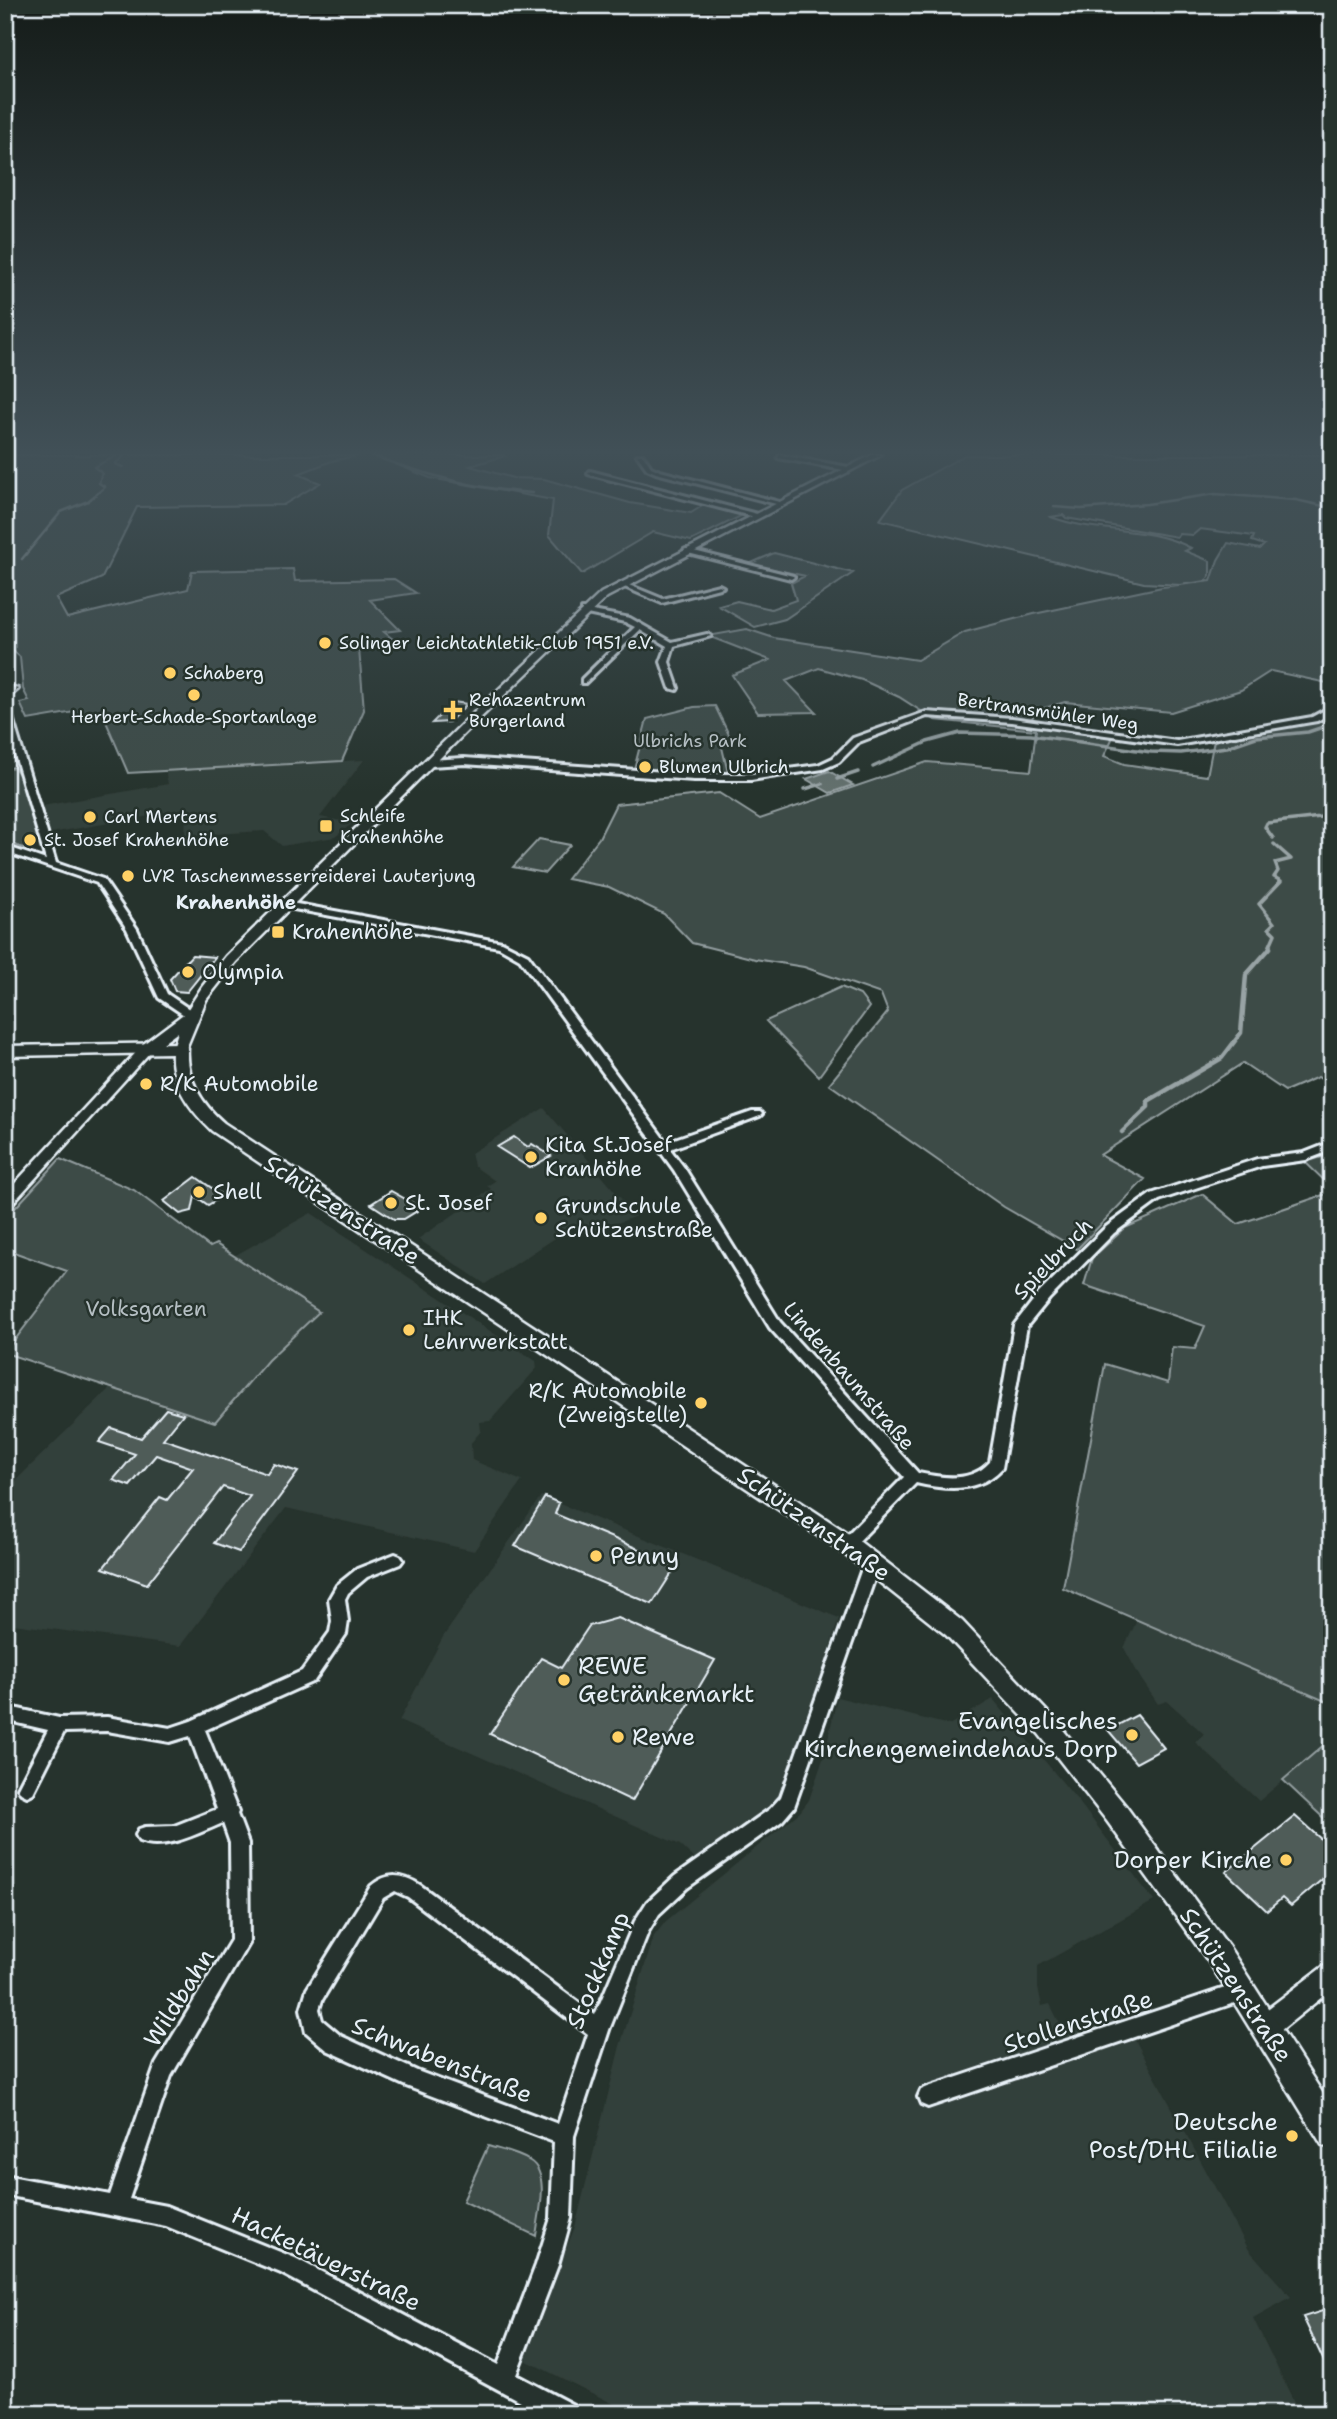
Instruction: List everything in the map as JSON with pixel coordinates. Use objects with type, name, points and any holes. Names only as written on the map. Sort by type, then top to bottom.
[{"type":"main road","points":[[5,1051],[180,1048],[191,1015],[221,971],[286,905],[585,611],[622,584],[653,568]]},
{"type":"main road","points":[[147,1048],[191,1015]]},
{"type":"main road","name":"Schützenstraße","points":[[180,1048],[179,1064],[187,1086],[201,1110],[218,1127],[847,1544],[954,1629],[1012,1686],[1116,1813],[1244,1991],[1332,2135]]},
{"type":"main road","points":[[1266,2026],[1332,1974]]},
{"type":"street","points":[[757,568],[791,576]]},
{"type":"street","points":[[622,584],[662,601],[719,587]]},
{"type":"street","points":[[585,611],[620,618],[671,645],[707,636]]},
{"type":"street","points":[[585,681],[639,626]]},
{"type":"street","points":[[671,645],[665,662],[674,688]]},
{"type":"street","points":[[5,688],[14,689],[5,698]]},
{"type":"street","name":"Bertramsmühler Weg","points":[[429,763],[464,761],[694,777],[775,775],[820,767],[836,760],[856,740],[926,714],[991,717],[1177,743],[1314,719],[1329,711],[1332,702]]},
{"type":"street","points":[[5,707],[52,863]]},
{"type":"street","points":[[5,849],[100,881],[132,929],[163,996],[191,1015]]},
{"type":"street","name":"Lindenbaumstraße","points":[[286,905],[502,945],[518,953],[664,1146],[775,1325],[913,1477],[847,1544]]},
{"type":"street","points":[[5,1203],[147,1048]]},
{"type":"street","points":[[664,1146],[756,1114]]},
{"type":"street","name":"Spielbruch","points":[[913,1477],[962,1482],[979,1479],[994,1469],[1021,1325],[1044,1296],[1116,1224],[1155,1197],[1199,1180],[1261,1162],[1306,1157],[1332,1146]]},
{"type":"street","points":[[5,1713],[59,1725],[107,1724],[170,1735],[195,1727],[308,1676],[338,1634],[340,1621],[337,1599],[342,1588],[362,1573],[394,1560]]},
{"type":"street","name":"Stockkamp","points":[[503,2380],[547,2265],[561,2218],[564,2136],[599,2030],[641,1927],[653,1908],[681,1882],[776,1815],[788,1801],[872,1563]]},
{"type":"street","points":[[27,1788],[59,1725]]},
{"type":"street","name":"Wildbahn","points":[[117,2204],[163,2071],[240,1942],[239,1843],[195,1727]]},
{"type":"street","points":[[145,1835],[174,1834],[229,1812]]},
{"type":"street","name":"Schwabenstraße","points":[[564,2136],[413,2079],[341,2047],[313,2025],[310,2009],[314,1996],[377,1892],[389,1882],[397,1881],[599,2030]]},
{"type":"street","name":"Stollenstraße","points":[[928,2096],[1244,1991]]},
{"type":"street","name":"Hacketäuerstraße","points":[[5,2185],[117,2204],[166,2216],[244,2245],[288,2265],[567,2414]]},
{"type":"shaded area","points":[[364,760],[320,817],[353,823],[335,837],[282,846],[264,831],[185,836],[186,810],[45,834],[36,807],[168,784],[165,770]]},
{"type":"shaded area","points":[[829,771],[853,785],[830,793],[806,779]]},
{"type":"shaded area","name":"Grundschule Schützenstraße","points":[[544,1108],[636,1216],[589,1234],[575,1225],[485,1284],[418,1239],[491,1189],[487,1186],[495,1181],[474,1166],[471,1153]]},
{"type":"shaded area","points":[[311,1213],[536,1361],[537,1368],[490,1421],[480,1422],[481,1431],[471,1443],[472,1460],[522,1481],[474,1551],[286,1508],[180,1646],[5,1623],[5,1498],[10,1486],[110,1388],[215,1422],[268,1360],[318,1312],[234,1256]]},
{"type":"shaded area","points":[[541,1496],[839,1618],[788,1785],[765,1813],[697,1861],[680,1845],[399,1721],[443,1637]]},
{"type":"shaded area","points":[[1137,1620],[1332,1704],[1332,1739],[1259,1801],[1195,1742],[1204,1734],[1167,1701],[1158,1704],[1141,1679],[1124,1648]]},
{"type":"shaded area","points":[[837,1697],[949,1725],[993,1699],[1079,1802],[1154,1901],[1038,1966],[1038,1988],[1042,2006],[1050,2004],[1065,2034],[1121,2014],[1249,2250],[1291,2297],[1253,2318],[1300,2414],[634,2414],[521,2358],[575,2227],[620,2046],[654,1936],[666,1921],[800,1812],[809,1800],[825,1753]]},
{"type":"green space","name":"Herbert-Schade-Sportanlage","points":[[5,568],[107,568],[102,578],[56,598],[67,618],[188,589],[192,571],[293,569],[295,581],[394,579],[416,593],[370,600],[400,630],[384,632],[394,640],[359,649],[364,710],[342,761],[128,773],[102,712],[76,716],[74,712],[28,720],[20,703],[29,701],[23,689],[20,657],[5,644]]},
{"type":"green space","points":[[577,568],[592,568],[582,574]]},
{"type":"green space","points":[[767,568],[833,568],[853,573],[785,619],[755,627],[719,606],[737,601],[771,609],[796,600],[791,583],[805,576]]},
{"type":"green space","points":[[1081,568],[1210,568],[1206,581],[1186,584],[1211,581],[1215,568],[1332,568],[1332,684],[1271,671],[1241,690],[1171,712],[1065,702],[1037,710],[1029,723],[1113,737],[1104,756],[1124,764],[1207,776],[1214,740],[1316,721],[1332,712],[1332,1086],[1318,1077],[1285,1091],[1243,1063],[1100,1155],[1145,1179],[1077,1249],[1004,1207],[829,1084],[888,1012],[881,994],[804,967],[755,959],[692,943],[664,914],[609,887],[567,879],[599,838],[616,804],[719,793],[760,819],[927,762],[1031,771],[1036,730],[935,720],[899,697],[862,680],[819,668],[786,681],[816,712],[758,713],[732,675],[770,660],[708,636],[747,629],[774,638],[917,660],[965,632],[1034,614],[1179,585],[1144,583]]},
{"type":"green space","name":"Ulbrichs Park","points":[[715,706],[732,741],[721,743],[728,773],[634,769],[647,719],[694,707]]},
{"type":"green space","points":[[14,767],[20,776],[43,841],[23,848],[5,842],[5,769]]},
{"type":"green space","points":[[539,839],[570,845],[545,873],[513,867]]},
{"type":"green space","points":[[841,987],[860,995],[869,1007],[819,1076],[766,1021]]},
{"type":"green space","points":[[1332,1154],[1332,1188],[1305,1162]]},
{"type":"green space","name":"Volksgarten","points":[[60,1159],[134,1190],[210,1247],[216,1244],[319,1312],[268,1360],[215,1422],[5,1353],[67,1271],[5,1249],[5,1219]]},
{"type":"green space","points":[[1332,1192],[1332,1704],[1063,1588],[1105,1364],[1168,1383],[1172,1347],[1195,1349],[1205,1326],[1084,1285],[1092,1258],[1125,1228],[1202,1194],[1238,1224]]},
{"type":"green space","points":[[1332,1738],[1332,1826],[1283,1780]]},
{"type":"green space","points":[[488,2146],[520,2156],[536,2167],[542,2185],[542,2196],[536,2236],[463,2201]]},
{"type":"building","name":"Rehazentrum Burgerland","points":[[453,702],[467,704],[449,722],[432,723]]},
{"type":"building","name":"Olympia","points":[[192,955],[215,957],[187,992],[175,991],[170,979]]},
{"type":"building","name":"Kita St.Josef Kranhöhe","points":[[514,1137],[528,1147],[532,1144],[551,1156],[530,1168],[497,1147]]},
{"type":"building","name":"Shell","points":[[196,1177],[223,1196],[208,1205],[195,1196],[192,1211],[180,1214],[164,1201]]},
{"type":"building","name":"St. Josef","points":[[391,1191],[418,1206],[413,1209],[417,1211],[404,1219],[394,1219],[371,1204]]},
{"type":"building","points":[[166,1409],[183,1414],[163,1439],[267,1474],[274,1464],[298,1472],[239,1552],[214,1543],[250,1496],[223,1487],[147,1584],[103,1568],[160,1497],[167,1500],[193,1468],[156,1455],[130,1486],[113,1480],[135,1454],[99,1442],[111,1428],[141,1438]]},
{"type":"building","name":"Penny","points":[[545,1497],[559,1503],[555,1514],[677,1565],[652,1604],[515,1546]]},
{"type":"building","points":[[618,1618],[715,1660],[632,1801],[490,1734],[541,1658],[561,1668],[589,1626]]},
{"type":"building","name":"Evangelisches Kirchengemeindehaus Dorp","points":[[1137,1715],[1164,1748],[1136,1763],[1108,1730]]},
{"type":"building","name":"Dorper Kirche","points":[[1295,1816],[1332,1849],[1332,1871],[1291,1906],[1282,1898],[1267,1911],[1226,1872]]},
{"type":"building","points":[[1332,2308],[1332,2378],[1303,2317]]},
{"type":"waterway","points":[[873,767],[927,742],[960,733],[1031,735],[1151,752],[1181,753],[1227,747],[1256,737],[1308,732],[1332,724]]},
{"type":"waterway","points":[[837,779],[858,772]]},
{"type":"waterway","points":[[805,789],[822,784]]},
{"type":"waterway","points":[[1273,838],[1265,827],[1267,823],[1321,817],[1332,807]]},
{"type":"waterway","points":[[1268,950],[1275,934],[1269,928],[1274,923],[1259,904],[1281,881],[1274,877],[1278,871],[1275,863],[1291,859],[1274,844]]},
{"type":"waterway","points":[[1122,1132],[1148,1107],[1148,1101],[1222,1058],[1241,1033],[1246,975],[1270,948]]},
{"type":"place","name":"Solinger Leichtathletik-Club 1951 e.V.","points":[[325,643]]},
{"type":"place","name":"Schaberg","points":[[170,673]]},
{"type":"place","name":"Herbert-Schade-Sportanlage","points":[[194,695]]},
{"type":"place","name":"Rehazentrum Burgerland","points":[[453,710]]},
{"type":"place","name":"Blumen Ulbrich","points":[[645,767]]},
{"type":"place","name":"Carl Mertens","points":[[90,817]]},
{"type":"place","name":"Schleife Krahenhöhe","points":[[326,826]]},
{"type":"place","name":"St. Josef Krahenhöhe","points":[[30,840]]},
{"type":"place","name":"LVR Taschenmesserreiderei Lauterjung","points":[[128,876]]},
{"type":"place","name":"Krahenhöhe","points":[[278,932]]},
{"type":"place","name":"Olympia","points":[[188,972]]},
{"type":"place","name":"R/K Automobile","points":[[146,1084]]},
{"type":"place","name":"Kita St.Josef Kranhöhe","points":[[531,1157]]},
{"type":"place","name":"Shell","points":[[199,1192]]},
{"type":"place","name":"St. Josef","points":[[391,1203]]},
{"type":"place","name":"Grundschule Schützenstraße","points":[[541,1218]]},
{"type":"place","name":"IHK Lehrwerkstatt","points":[[409,1330]]},
{"type":"place","name":"R/K Automobile (Zweigstelle)","points":[[701,1403]]},
{"type":"place","name":"Penny","points":[[596,1556]]},
{"type":"place","name":"REWE Getränkemarkt","points":[[564,1680]]},
{"type":"place","name":"Evangelisches Kirchengemeindehaus Dorp","points":[[1132,1735]]},
{"type":"place","name":"Rewe","points":[[618,1737]]},
{"type":"place","name":"Dorper Kirche","points":[[1286,1860]]},
{"type":"place","name":"Deutsche Post/DHL Filialie","points":[[1292,2136]]},
{"type":"district","name":"Krahenhöhe","points":[[236,902]]}]
